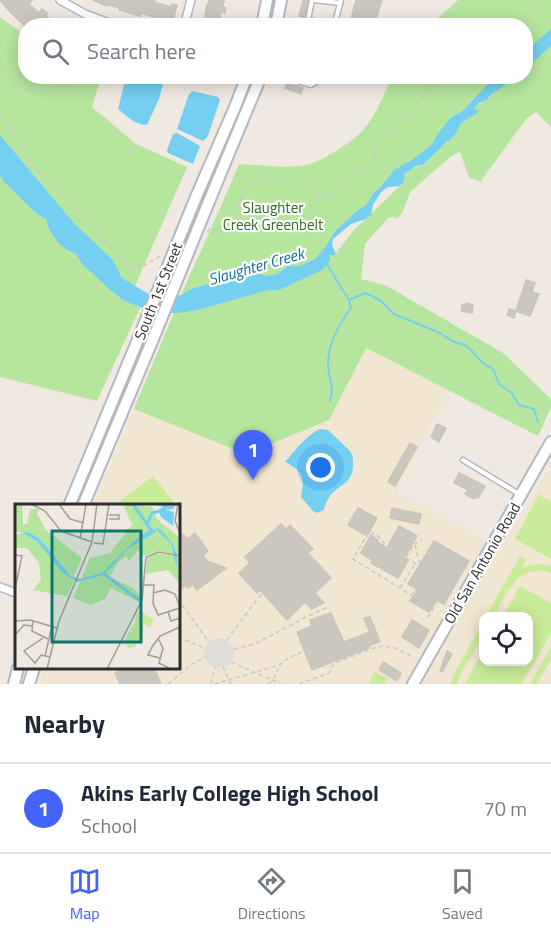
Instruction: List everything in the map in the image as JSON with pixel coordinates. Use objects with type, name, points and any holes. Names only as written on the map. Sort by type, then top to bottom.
[{"type":"main road","points":[[264,18],[267,0]]},
{"type":"main road","points":[[278,18],[281,0]]},
{"type":"main road","name":"South 1st Street","points":[[70,504],[244,84]]},
{"type":"main road","name":"South 1st Street","points":[[84,504],[258,84]]},
{"type":"main road","name":"Old San Antonio Road","points":[[413,684],[551,442]]},
{"type":"main road","points":[[14,684],[18,669]]},
{"type":"main road","points":[[30,684],[34,669]]},
{"type":"street","points":[[60,0],[96,18]]},
{"type":"street","points":[[186,18],[191,0]]},
{"type":"street","points":[[0,587],[15,593]]},
{"type":"lane","points":[[308,18],[313,0],[340,2],[335,18]]},
{"type":"lane","points":[[463,460],[521,495]]},
{"type":"path","points":[[525,18],[536,0]]},
{"type":"path","points":[[0,63],[14,82],[29,90],[44,90],[70,84]]},
{"type":"path","points":[[428,618],[436,603],[415,590],[411,595],[353,559],[369,531],[378,536],[388,548],[445,580]]},
{"type":"path","points":[[406,558],[414,544],[422,540]]},
{"type":"path","points":[[414,544],[421,567]]},
{"type":"path","points":[[400,588],[415,563]]},
{"type":"path","points":[[227,640],[262,593]]},
{"type":"path","points":[[180,602],[209,642]]},
{"type":"path","points":[[234,649],[255,644],[328,606]]},
{"type":"path","points":[[180,638],[205,648]]},
{"type":"path","points":[[299,684],[328,673],[338,662],[376,647],[395,648],[413,657]]},
{"type":"path","points":[[215,667],[212,684],[280,664],[304,651]]},
{"type":"path","points":[[168,684],[192,664],[205,657]]},
{"type":"path","points":[[231,662],[281,684]]},
{"type":"path","points":[[268,684],[273,680],[280,664]]},
{"type":"path","points":[[223,667],[231,684]]},
{"type":"shaded area","points":[[257,293],[449,390],[396,493],[501,548],[551,466],[551,684],[40,684],[43,669],[180,669],[180,504],[93,504],[174,313],[198,310]]},
{"type":"shaded area","points":[[219,638],[230,642],[234,653],[230,664],[219,668],[208,664],[204,653],[208,642]]},
{"type":"green space","points":[[458,0],[551,0],[551,127],[536,112],[526,119],[480,182],[469,177],[460,152],[451,156],[410,192],[398,218],[389,217],[365,244],[361,279],[385,285],[503,353],[551,399],[551,407],[538,436],[366,348],[329,420],[246,454],[134,409],[174,313],[198,310],[269,290],[279,290],[330,254],[335,255],[352,232],[403,183],[407,173],[424,165],[457,132],[461,123],[479,110],[474,108],[489,98],[498,84],[533,84],[533,18],[438,18]]},
{"type":"green space","points":[[0,17],[18,30],[18,84],[99,84],[92,107],[136,144],[187,167],[135,286],[122,278],[113,260],[75,224],[0,135]]},
{"type":"green space","name":"Slaughter Creek Greenbelt","points":[[389,84],[488,84],[462,111],[450,118],[432,144],[394,170],[366,205],[335,231],[315,259],[299,266],[287,266],[277,274],[265,276],[256,271],[249,271],[191,289],[181,295],[239,164],[296,166],[325,158],[363,130]]},
{"type":"green space","points":[[0,176],[37,214],[46,219],[49,229],[67,250],[76,254],[82,264],[110,290],[123,300],[140,308],[97,401],[0,377]]},
{"type":"green space","points":[[153,476],[175,504],[116,504]]},
{"type":"green space","points":[[539,494],[551,501],[551,559],[515,539]]},
{"type":"green space","points":[[520,556],[526,559],[522,567],[536,564],[551,566],[551,573],[530,572],[522,576],[509,589],[496,612],[488,612]]},
{"type":"green space","points":[[520,586],[551,603],[551,633],[533,665],[533,612],[505,612]]},
{"type":"green space","points":[[479,629],[479,642],[457,684],[450,684]]},
{"type":"green space","points":[[551,646],[551,659],[537,684],[530,684]]},
{"type":"green space","points":[[479,658],[479,666],[532,666],[522,684],[465,684]]},
{"type":"green space","points":[[375,672],[388,679],[385,684],[368,684]]},
{"type":"water","points":[[551,29],[551,46],[533,62],[533,45]]},
{"type":"water","points":[[124,84],[163,84],[147,125],[135,122],[118,109]]},
{"type":"water","points":[[488,84],[506,84],[487,100],[479,103],[474,108],[480,111],[461,123],[449,141],[423,165],[416,166],[405,174],[400,186],[388,187],[381,192],[373,205],[371,215],[351,224],[333,239],[332,245],[336,254],[330,255],[330,261],[322,270],[279,290],[269,290],[198,310],[178,313],[154,313],[123,300],[110,290],[82,264],[76,254],[59,244],[49,229],[46,219],[37,214],[0,176],[0,135],[75,224],[113,260],[122,278],[152,296],[174,296],[249,271],[256,271],[265,276],[277,274],[287,266],[299,266],[315,259],[335,231],[366,205],[394,170],[432,144],[450,118],[462,111]]},
{"type":"water","points":[[193,91],[218,97],[220,100],[208,136],[203,141],[177,129],[189,94]]},
{"type":"water","points":[[177,133],[200,146],[193,164],[168,153],[173,134]]},
{"type":"water","points":[[320,429],[328,430],[349,450],[353,463],[347,481],[330,495],[324,510],[317,513],[301,497],[302,476],[285,462],[305,439]]},
{"type":"building","points":[[0,0],[32,0],[29,4],[39,13],[42,9],[48,13],[46,16],[49,18],[18,20]]},
{"type":"building","points":[[93,0],[155,0],[154,2],[171,7],[172,4],[177,5],[174,18],[157,18],[141,13],[140,16],[119,10],[120,8]]},
{"type":"building","points":[[209,0],[224,0],[225,13],[221,12],[220,18],[204,18],[207,4]]},
{"type":"building","points":[[303,0],[308,0],[304,17],[299,16]]},
{"type":"building","points":[[356,0],[382,0],[376,18],[351,18]]},
{"type":"building","points":[[287,84],[290,84],[303,88],[301,94],[285,88]]},
{"type":"building","points":[[526,280],[535,283],[532,292],[539,294],[530,316],[516,311]]},
{"type":"building","points":[[466,303],[473,305],[472,313],[461,311],[462,305]]},
{"type":"building","points":[[509,309],[516,311],[514,318],[507,315]]},
{"type":"building","points":[[437,424],[446,428],[439,442],[431,437]]},
{"type":"building","points":[[410,443],[417,447],[395,486],[388,482]]},
{"type":"building","points":[[459,473],[485,486],[478,498],[474,499],[465,494],[468,490],[454,483]]},
{"type":"building","points":[[358,508],[377,518],[367,536],[348,525]]},
{"type":"building","points":[[392,508],[421,514],[419,524],[390,518]]},
{"type":"building","points":[[281,524],[286,529],[290,525],[313,549],[308,553],[331,578],[315,593],[324,603],[312,609],[305,602],[287,620],[260,590],[257,593],[239,573],[250,563],[245,557]]},
{"type":"building","points":[[399,526],[417,536],[404,558],[408,561],[398,578],[371,563],[372,560],[361,553],[371,535],[387,548]]},
{"type":"building","points":[[195,533],[208,551],[203,556],[207,561],[226,568],[197,590],[193,585],[188,588],[186,585],[180,590],[180,535],[182,534],[187,539]]},
{"type":"building","points":[[434,541],[469,561],[444,604],[437,600],[429,612],[410,601],[418,589],[408,584]]},
{"type":"building","points":[[331,613],[344,642],[370,632],[364,618],[370,617],[380,641],[369,648],[312,670],[297,632],[312,626],[310,620]]},
{"type":"building","points":[[412,620],[429,630],[419,648],[402,637]]},
{"type":"building","points":[[447,651],[452,654],[442,672],[440,671]]},
{"type":"building","points":[[383,662],[401,673],[397,681],[379,670]]},
{"type":"building","points":[[119,669],[154,669],[161,684],[120,684],[115,673],[120,671]]},
{"type":"waterway","points":[[326,263],[349,300],[365,293],[380,300],[394,314],[467,346],[484,364],[493,369],[499,384],[512,393],[519,405],[534,409],[538,422]]},
{"type":"waterway","points":[[330,401],[332,385],[328,356],[338,327],[351,308],[349,300]]},
{"type":"place","name":"Akins Early College High School","points":[[253,480]]},
{"type":"water label","name":"Slaughter Creek","points":[[256,266]]}]
